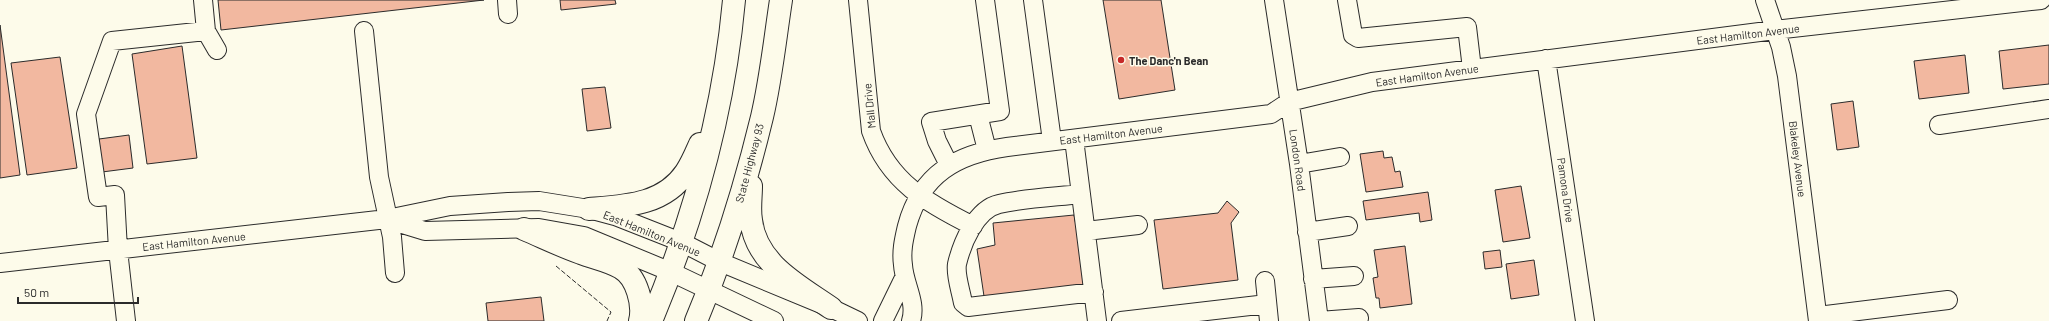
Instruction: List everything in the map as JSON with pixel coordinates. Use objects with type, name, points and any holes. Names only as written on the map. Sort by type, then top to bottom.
[{"type":"main road","points":[[651,321],[672,272],[702,173],[718,107],[731,39],[734,0]]},
{"type":"main road","name":"State Highway 93","points":[[696,321],[720,262],[751,160],[762,115],[781,0]]},
{"type":"main road","points":[[589,209],[637,204],[649,201],[671,189],[687,171],[718,107]]},
{"type":"main road","points":[[751,160],[751,220],[753,232],[764,255],[780,272],[831,308]]},
{"type":"main road","points":[[524,229],[572,250],[622,268],[630,276],[636,287],[642,314],[640,321]]},
{"type":"street","points":[[203,0],[206,31],[217,50]]},
{"type":"street","name":"Mall Drive","points":[[858,0],[871,131],[876,147],[886,163],[901,180],[919,196],[973,226]]},
{"type":"street","points":[[949,165],[937,141],[931,122],[1000,111],[985,0]]},
{"type":"street","points":[[1033,0],[1052,141]]},
{"type":"street","name":"London Road","points":[[1274,0],[1299,164],[1319,321]]},
{"type":"street","points":[[1347,0],[1353,35],[1358,38],[1467,27],[1472,68]]},
{"type":"street","name":"Blakeley Avenue","points":[[1765,0],[1776,30],[1787,76],[1818,319]]},
{"type":"street","name":"East Hamilton Avenue","points":[[911,321],[913,305],[904,278],[903,243],[910,215],[919,196],[932,179],[949,165],[987,150],[1271,114],[1289,102],[1372,82],[1776,30],[2041,0]]},
{"type":"street","points":[[126,321],[118,250],[115,195],[98,197],[86,114],[112,41],[206,31]]},
{"type":"street","points":[[364,31],[377,164],[382,196],[392,237],[395,273]]},
{"type":"street","name":"Pamona Drive","points":[[1546,59],[1584,321]]},
{"type":"street","points":[[1939,126],[2049,108]]},
{"type":"street","points":[[978,115],[987,150]]},
{"type":"street","points":[[1074,139],[1097,321]]},
{"type":"street","points":[[1299,164],[1340,157]]},
{"type":"street","points":[[1081,194],[998,204],[984,213],[973,226],[966,238],[957,265],[963,303],[968,307],[1094,292]]},
{"type":"street","name":"East Hamilton Avenue","points":[[0,263],[387,219],[450,206],[540,201],[589,209],[615,216],[681,242],[720,262],[831,308],[858,321]]},
{"type":"street","name":"East Hamilton Avenue","points":[[387,219],[425,231],[524,229],[558,230],[584,236],[672,272],[774,321]]},
{"type":"street","points":[[1086,231],[1138,225]]},
{"type":"street","points":[[1307,232],[1348,226]]},
{"type":"street","points":[[1313,279],[1354,276]]},
{"type":"street","name":"East Hamilton Avenue","points":[[883,321],[904,278]]},
{"type":"street","points":[[1121,321],[1268,312],[1265,281]]},
{"type":"street","points":[[1818,319],[1948,300]]},
{"type":"street","points":[[1319,321],[1358,318]]},
{"type":"building","points":[[218,0],[484,0],[221,30]]},
{"type":"building","points":[[560,0],[615,0],[616,4],[561,10]]},
{"type":"building","points":[[1103,0],[1161,0],[1175,90],[1119,99]]},
{"type":"building","points":[[0,25],[20,175],[0,178]]},
{"type":"building","points":[[2049,45],[2049,84],[2003,89],[1999,51]]},
{"type":"building","points":[[182,46],[197,158],[147,164],[132,54]]},
{"type":"building","points":[[1965,55],[1969,93],[1919,99],[1914,61]]},
{"type":"building","points":[[60,57],[77,168],[27,175],[11,63]]},
{"type":"building","points":[[605,87],[611,128],[587,131],[582,89]]},
{"type":"building","points":[[1853,101],[1859,147],[1837,150],[1831,104]]},
{"type":"building","points":[[129,135],[133,168],[102,172],[99,139]]},
{"type":"building","points":[[1383,151],[1384,158],[1392,157],[1395,172],[1400,171],[1403,187],[1366,192],[1360,154]]},
{"type":"building","points":[[1521,186],[1530,238],[1503,242],[1495,190]]},
{"type":"building","points":[[1428,192],[1432,220],[1420,222],[1419,213],[1366,220],[1363,201]]},
{"type":"building","points":[[1227,201],[1239,212],[1231,223],[1238,280],[1163,289],[1154,220],[1218,213]]},
{"type":"building","points":[[1074,215],[1089,291],[985,303],[977,249],[995,245],[993,223]]},
{"type":"building","points":[[1405,246],[1412,304],[1380,308],[1379,298],[1376,298],[1373,278],[1378,277],[1374,250]]},
{"type":"building","points":[[1500,250],[1502,267],[1485,269],[1483,252]]},
{"type":"building","points":[[1534,260],[1539,295],[1511,299],[1506,264]]},
{"type":"building","points":[[541,297],[544,321],[488,321],[486,303]]},
{"type":"fence","points":[[556,266],[611,312],[607,321]]},
{"type":"place","name":"The Danc'n Bean","points":[[1121,60]]}]
